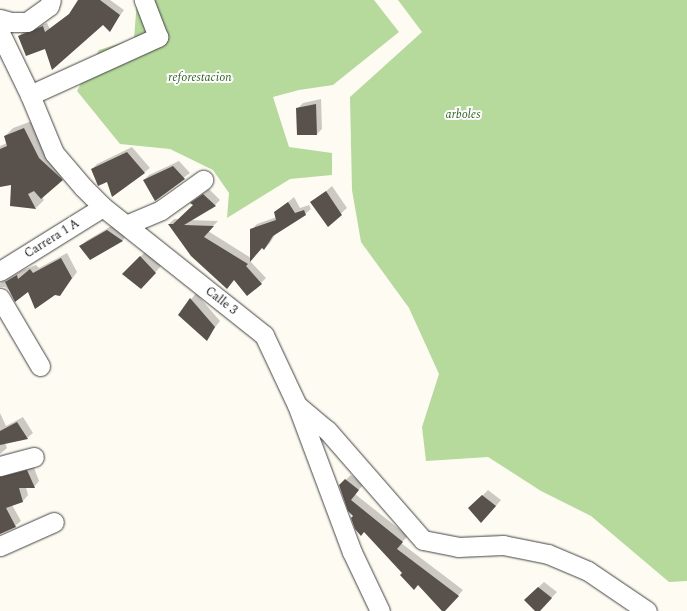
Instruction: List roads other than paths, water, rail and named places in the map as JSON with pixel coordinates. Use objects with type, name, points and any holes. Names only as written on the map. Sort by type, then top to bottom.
[{"type":"street","points":[[0,19],[11,22],[27,22],[49,6],[51,0]]},
{"type":"street","points":[[30,95],[158,38],[144,0]]},
{"type":"street","name":"Calle 3","points":[[0,33],[30,95],[54,153],[83,187],[103,207],[264,335],[297,405],[352,552],[380,611]]},
{"type":"street","points":[[126,225],[161,210],[203,180]]},
{"type":"street","name":"Carrera 1 A","points":[[0,271],[103,207]]},
{"type":"street","points":[[0,298],[40,366]]},
{"type":"street","points":[[297,405],[327,430],[423,540],[458,547],[503,545],[548,554],[588,571],[647,611]]},
{"type":"street","points":[[0,466],[34,457]]},
{"type":"street","points":[[0,546],[54,522]]},
{"type":"park label","name":"reforestacion","points":[[200,78]]},
{"type":"park label","name":"arboles","points":[[463,115]]}]
